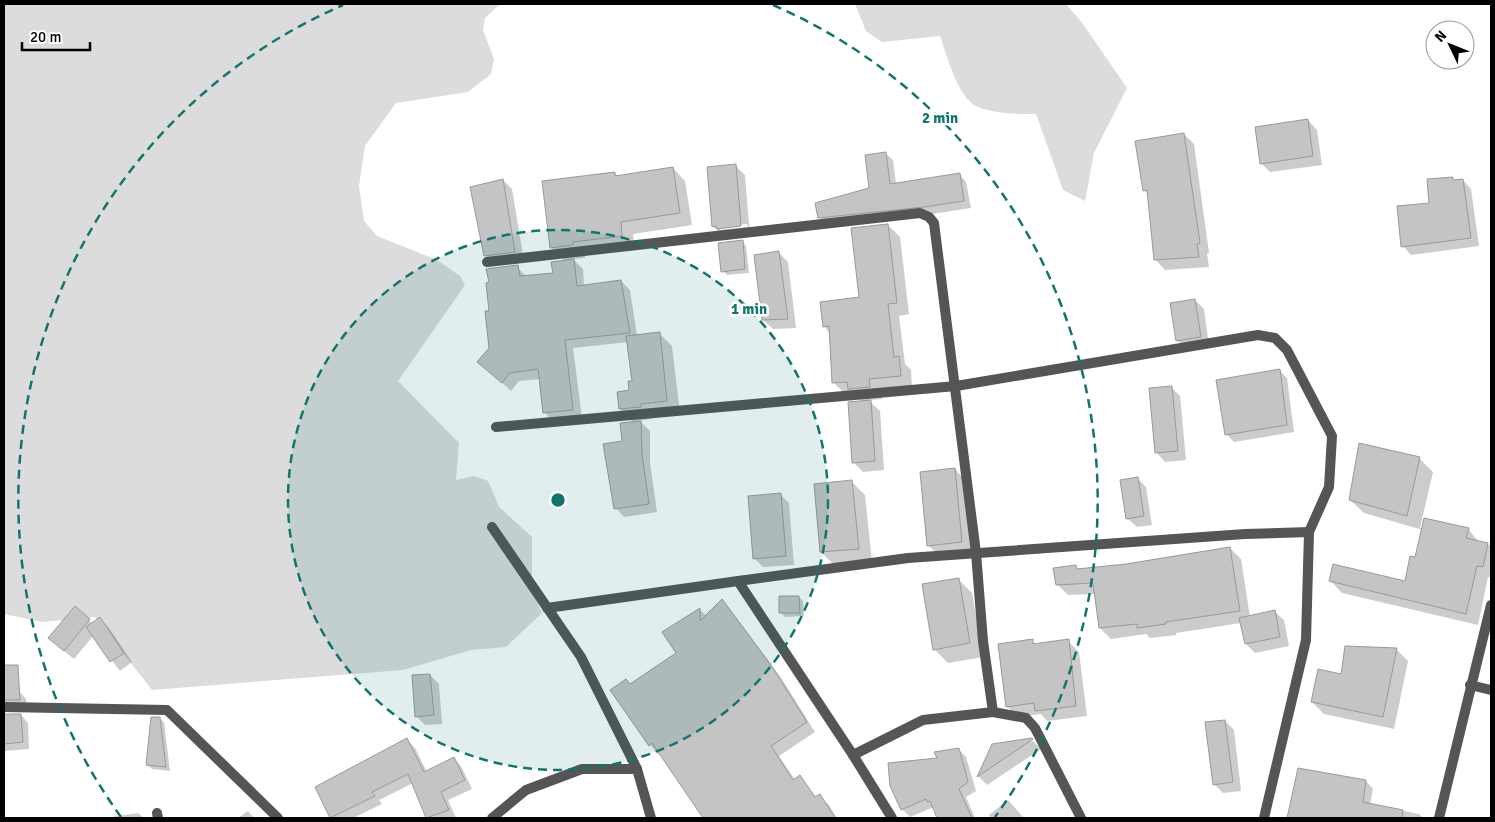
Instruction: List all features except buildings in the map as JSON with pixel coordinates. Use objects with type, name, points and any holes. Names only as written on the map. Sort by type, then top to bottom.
[{"type":"street","points":[[487,262],[920,213],[928,217],[934,223],[956,386],[976,553],[983,642],[992,712]]},
{"type":"street","points":[[496,427],[956,386],[1258,335],[1275,338],[1287,350],[1332,436],[1330,487],[1310,532],[1306,640],[1264,818]]},
{"type":"street","points":[[492,527],[581,656],[638,769],[651,818]]},
{"type":"street","points":[[547,608],[908,558],[1245,534],[1310,532]]},
{"type":"street","points":[[738,581],[854,755],[892,818]]},
{"type":"street","points":[[1439,818],[1491,605]]},
{"type":"street","points":[[1470,685],[1491,690]]},
{"type":"street","points":[[4,707],[167,710],[278,818]]},
{"type":"street","points":[[854,755],[924,720],[992,712],[1026,718],[1035,728],[1081,818]]},
{"type":"street","points":[[492,818],[526,790],[582,769],[638,769]]},
{"type":"shaded area","points":[[4,4],[500,4],[485,18],[483,30],[494,59],[491,74],[468,92],[396,103],[365,146],[359,186],[364,221],[377,236],[437,260],[460,276],[465,285],[398,381],[459,443],[456,480],[474,476],[488,481],[499,507],[532,537],[532,591],[542,613],[506,647],[471,650],[403,670],[152,690],[95,617],[42,622],[4,614]]},
{"type":"shaded area","points":[[855,4],[1066,4],[1083,24],[1127,88],[1094,153],[1085,201],[1063,190],[1036,114],[1014,114],[978,107],[964,95],[959,86],[940,36],[882,42],[866,31]]}]
